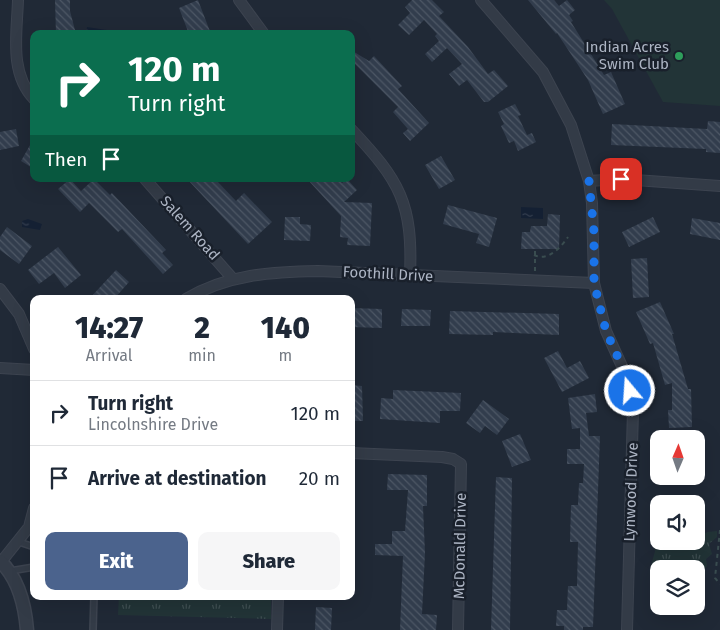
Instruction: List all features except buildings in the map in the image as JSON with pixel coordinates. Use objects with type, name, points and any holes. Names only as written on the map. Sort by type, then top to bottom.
[{"type":"street","points":[[18,0],[18,70],[22,83],[30,94]]},
{"type":"street","points":[[239,0],[261,30]]},
{"type":"street","name":"Lynwood Drive","points":[[481,0],[520,43],[547,79],[571,125],[589,181],[594,232],[594,283],[606,331],[625,373],[633,410],[627,630]]},
{"type":"street","points":[[355,133],[379,159],[399,190],[410,227],[410,276]]},
{"type":"street","points":[[589,181],[621,179],[720,186]]},
{"type":"street","name":"Salem Road","points":[[148,182],[233,279]]},
{"type":"street","name":"Foothill Drive","points":[[195,295],[233,279],[273,272],[594,283]]},
{"type":"street","points":[[0,289],[19,314],[30,339]]},
{"type":"street","points":[[0,368],[30,370]]},
{"type":"street","name":"McDonald Drive","points":[[355,453],[442,457],[459,462],[462,476],[458,630]]},
{"type":"street","points":[[27,630],[22,600],[4,565],[30,523]]},
{"type":"street","points":[[277,630],[278,600]]},
{"type":"lane","points":[[19,542],[30,546]]},
{"type":"lane","points":[[4,565],[30,567]]},
{"type":"lane","points":[[93,630],[94,600]]},
{"type":"path","points":[[534,255],[543,257],[557,252],[568,237]]},
{"type":"path","points":[[535,250],[535,281]]},
{"type":"path","points":[[720,530],[715,578],[720,584]]},
{"type":"green space","name":"Indian Acres Swim Club","points":[[604,0],[720,0],[720,106],[663,102],[612,9]]},
{"type":"green space","points":[[717,531],[717,537],[709,544],[712,554],[706,559],[707,566],[705,568],[705,560],[653,560],[655,550],[705,550],[705,533]]},
{"type":"green space","points":[[119,600],[271,600],[271,619],[118,615]]},
{"type":"water","points":[[87,27],[107,30],[87,30]]},
{"type":"water","points":[[521,207],[543,208],[543,219],[521,218]]},
{"type":"water","points":[[28,219],[42,224],[40,230],[22,227],[22,221]]},
{"type":"place","name":"Indian Acres Swim Club","points":[[679,56]]},
{"type":"route","points":[[621,179],[589,181],[594,232],[594,283],[606,331],[625,373],[630,391]]}]
